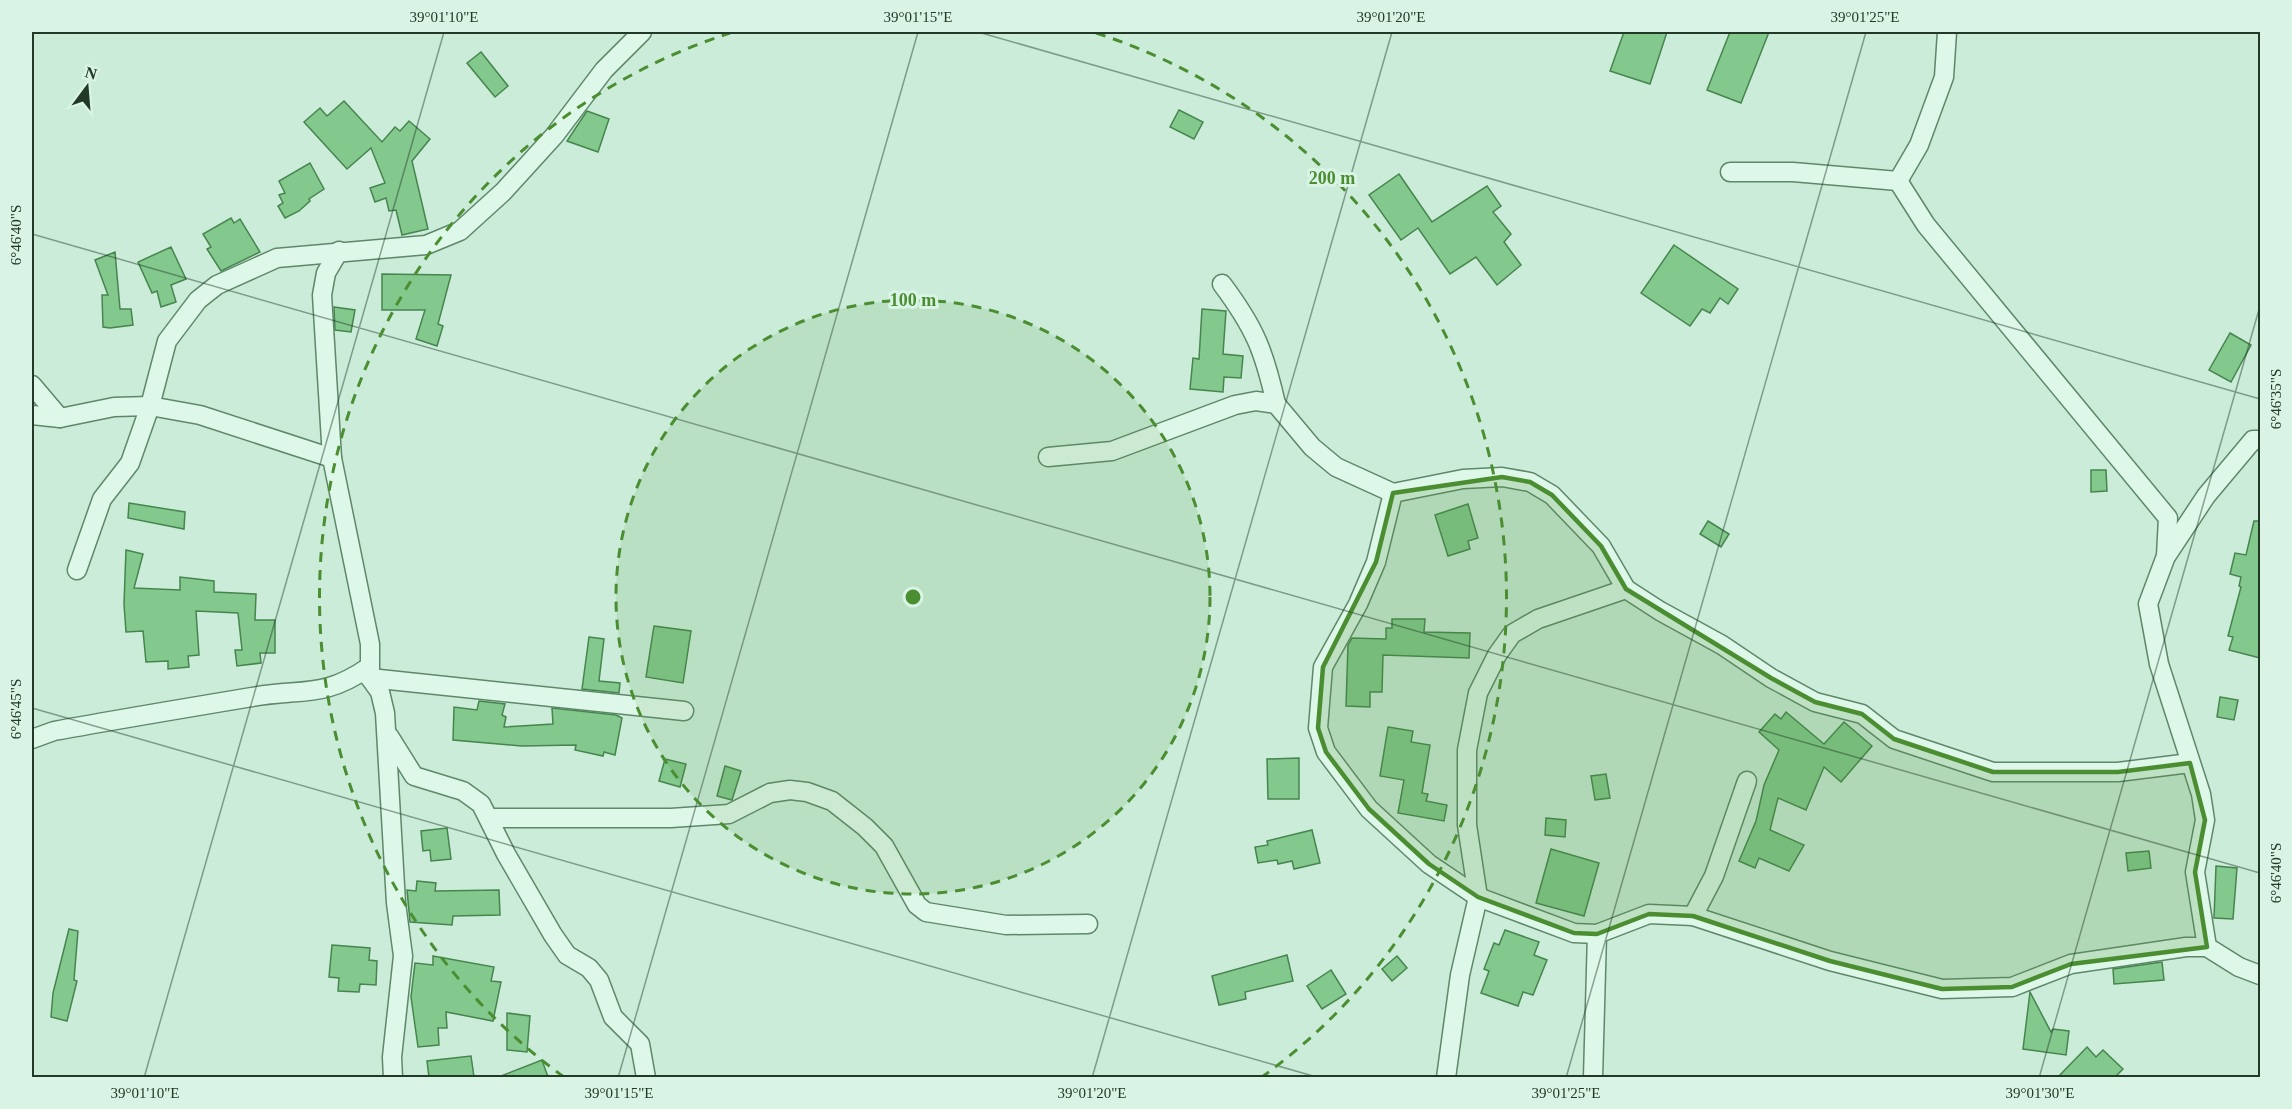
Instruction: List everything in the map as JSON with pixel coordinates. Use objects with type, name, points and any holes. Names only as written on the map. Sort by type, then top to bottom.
[{"type":"street","points":[[77,570],[102,500],[130,463],[150,406],[167,341],[198,300],[217,285],[277,258],[426,245],[460,231],[503,192],[540,152],[604,70],[642,32]]},
{"type":"street","points":[[1898,180],[1919,146],[1944,77],[1947,32]]},
{"type":"street","points":[[1730,172],[1793,172],[1898,180]]},
{"type":"street","points":[[1898,180],[1926,225],[2168,519],[2166,556]]},
{"type":"street","points":[[339,251],[326,273],[322,295],[332,458],[369,644],[370,673],[380,692],[385,713],[396,903],[403,956],[392,1057],[393,1077]]},
{"type":"street","points":[[1222,284],[1246,316],[1266,357],[1276,404],[1312,447],[1336,467],[1393,493],[1463,479],[1502,477],[1530,482],[1552,495],[1601,546],[1626,589],[1660,611],[1722,645],[1772,678],[1815,702],[1862,714],[1894,739],[1993,772],[2118,772],[2190,763]]},
{"type":"street","points":[[32,385],[60,418]]},
{"type":"street","points":[[1048,457],[1112,451],[1234,405],[1256,401],[1276,404]]},
{"type":"street","points":[[32,415],[60,418],[114,407],[150,406],[201,415],[332,458]]},
{"type":"street","points":[[2207,947],[2195,872],[2205,820],[2201,794],[2159,664],[2148,604],[2166,556],[2206,496],[2253,440],[2260,440]]},
{"type":"street","points":[[1393,493],[1376,562],[1358,604],[1323,667],[1318,728],[1326,752],[1370,809],[1429,864],[1478,897],[1574,933],[1597,934],[1649,914],[1693,916],[1830,961],[1942,989],[2012,987],[2071,964],[2186,947],[2207,947],[2239,967],[2260,975]]},
{"type":"street","points":[[1446,1077],[1460,975],[1478,897],[1467,825],[1467,750],[1478,693],[1497,655],[1512,634],[1538,620],[1626,589]]},
{"type":"street","points":[[32,739],[54,731],[256,696],[314,692],[370,673],[684,711]]},
{"type":"street","points":[[386,731],[414,776],[463,791],[481,804],[506,854],[553,935],[567,955],[589,968],[599,980],[613,1017],[640,1044],[645,1077]]},
{"type":"street","points":[[1693,916],[1713,876],[1747,781]]},
{"type":"street","points":[[490,818],[671,818],[729,813],[770,794],[790,790],[807,792],[832,801],[865,827],[884,846],[918,905],[926,912],[1006,925],[1088,924]]},
{"type":"street","points":[[1593,1077],[1597,934]]},
{"type":"highlighted area","points":[[1502,477],[1530,482],[1552,495],[1601,546],[1626,589],[1771,678],[1815,702],[1862,714],[1894,739],[1993,772],[2118,772],[2190,763],[2205,820],[2195,872],[2207,947],[2071,964],[2012,987],[1942,989],[1830,961],[1693,916],[1649,914],[1597,934],[1574,933],[1478,897],[1429,864],[1369,809],[1326,752],[1318,728],[1323,667],[1376,562],[1393,493]]},
{"type":"building","points":[[1624,32],[1667,32],[1650,84],[1610,71]]},
{"type":"building","points":[[1730,32],[1769,32],[1741,103],[1707,90]]},
{"type":"building","points":[[481,52],[508,86],[495,97],[467,63]]},
{"type":"building","points":[[344,101],[382,142],[395,127],[400,131],[409,121],[430,139],[412,161],[428,229],[402,235],[396,210],[389,211],[386,198],[375,202],[370,188],[385,183],[371,148],[347,169],[304,122],[320,108],[327,116]]},
{"type":"building","points":[[1179,110],[1203,122],[1194,139],[1170,127]]},
{"type":"building","points":[[587,111],[609,119],[598,152],[567,141]]},
{"type":"building","points":[[310,163],[324,189],[309,199],[310,201],[299,211],[285,218],[278,206],[283,203],[279,195],[285,193],[279,181]]},
{"type":"building","points":[[1399,174],[1432,222],[1487,186],[1501,206],[1493,212],[1511,234],[1504,242],[1521,265],[1497,285],[1476,257],[1450,274],[1418,228],[1401,240],[1369,195]]},
{"type":"building","points":[[231,218],[234,223],[240,219],[260,252],[221,271],[207,249],[211,247],[203,234]]},
{"type":"building","points":[[1674,245],[1738,289],[1728,304],[1720,298],[1710,313],[1702,309],[1690,326],[1641,293]]},
{"type":"building","points":[[171,247],[186,279],[171,285],[176,302],[161,307],[157,291],[152,293],[138,262]]},
{"type":"building","points":[[115,252],[120,309],[131,309],[133,325],[110,328],[103,327],[102,295],[108,295],[95,260]]},
{"type":"building","points":[[382,274],[451,275],[438,324],[443,326],[437,346],[416,339],[425,310],[382,310]]},
{"type":"building","points":[[334,307],[355,310],[351,332],[335,330]]},
{"type":"building","points":[[1202,309],[1226,311],[1223,354],[1243,356],[1241,378],[1224,377],[1223,392],[1190,389],[1193,358],[1199,359]]},
{"type":"building","points":[[2230,333],[2251,345],[2231,382],[2209,370]]},
{"type":"building","points":[[2091,470],[2106,470],[2107,491],[2091,492]]},
{"type":"building","points":[[129,503],[185,512],[184,529],[128,518]]},
{"type":"building","points":[[1468,504],[1478,538],[1468,541],[1470,549],[1448,556],[1435,515]]},
{"type":"building","points":[[1708,521],[1729,534],[1721,547],[1700,534]]},
{"type":"building","points":[[2254,521],[2260,521],[2260,658],[2229,650],[2233,637],[2228,636],[2241,587],[2239,586],[2241,577],[2230,574],[2235,553],[2246,555]]},
{"type":"building","points":[[126,550],[143,554],[134,588],[180,590],[180,577],[214,581],[214,592],[256,594],[255,620],[275,620],[275,653],[260,653],[261,663],[237,666],[235,650],[242,650],[238,613],[196,611],[199,655],[188,656],[189,667],[168,669],[168,661],[146,662],[143,631],[126,632],[124,604]]},
{"type":"building","points":[[1392,619],[1425,619],[1424,632],[1470,633],[1469,658],[1383,655],[1382,692],[1370,692],[1370,707],[1346,706],[1348,645],[1352,638],[1386,639],[1386,628],[1392,628]]},
{"type":"building","points":[[654,626],[691,631],[683,683],[646,677]]},
{"type":"building","points":[[589,637],[604,639],[599,681],[620,683],[619,693],[582,689]]},
{"type":"building","points":[[2220,697],[2238,700],[2234,720],[2217,717]]},
{"type":"building","points":[[479,701],[505,704],[502,715],[506,717],[504,727],[553,724],[552,708],[616,715],[622,718],[615,755],[604,752],[603,756],[575,750],[576,745],[521,746],[453,740],[454,707],[477,710]]},
{"type":"building","points":[[1786,712],[1824,744],[1844,722],[1872,746],[1841,782],[1824,767],[1806,810],[1778,798],[1770,830],[1804,845],[1789,871],[1759,858],[1755,868],[1739,861],[1756,821],[1764,785],[1779,750],[1759,732],[1775,714],[1781,719]]},
{"type":"building","points":[[1388,727],[1413,731],[1411,742],[1430,745],[1422,793],[1428,794],[1426,801],[1447,805],[1444,821],[1398,813],[1404,780],[1380,776]]},
{"type":"building","points":[[1299,758],[1299,799],[1268,799],[1267,759]]},
{"type":"building","points":[[665,759],[686,764],[680,787],[659,781]]},
{"type":"building","points":[[725,766],[741,771],[732,800],[717,796]]},
{"type":"building","points":[[1606,774],[1610,798],[1595,800],[1591,776]]},
{"type":"building","points":[[1546,818],[1566,820],[1565,837],[1545,835]]},
{"type":"building","points":[[447,828],[451,859],[431,861],[430,850],[423,851],[421,831]]},
{"type":"building","points":[[1312,830],[1320,863],[1294,869],[1292,861],[1278,864],[1277,860],[1258,863],[1255,847],[1268,845],[1267,841]]},
{"type":"building","points":[[1551,849],[1599,863],[1584,916],[1536,903]]},
{"type":"building","points":[[2149,851],[2151,868],[2128,871],[2126,853]]},
{"type":"building","points":[[2216,866],[2237,868],[2233,919],[2214,918]]},
{"type":"building","points":[[417,881],[436,883],[435,891],[499,890],[500,915],[453,916],[452,925],[410,922],[407,890],[416,891]]},
{"type":"building","points":[[69,929],[78,931],[74,980],[77,981],[67,1021],[51,1017],[53,993]]},
{"type":"building","points":[[1505,930],[1539,942],[1534,955],[1547,960],[1533,995],[1523,992],[1518,1006],[1481,993],[1489,971],[1484,969],[1494,943],[1499,945]]},
{"type":"building","points":[[332,945],[370,948],[369,960],[377,961],[376,985],[360,984],[359,992],[338,991],[339,978],[329,977]]},
{"type":"building","points":[[1287,955],[1293,981],[1245,992],[1246,999],[1219,1005],[1212,976]]},
{"type":"building","points":[[433,956],[494,967],[491,981],[501,982],[493,1021],[446,1012],[447,1028],[438,1028],[439,1045],[418,1047],[411,997],[415,963],[433,965]]},
{"type":"building","points":[[1397,956],[1407,968],[1392,981],[1382,969]]},
{"type":"building","points":[[2162,962],[2164,980],[2114,984],[2113,969]]},
{"type":"building","points":[[1331,970],[1346,994],[1322,1009],[1307,986]]},
{"type":"building","points":[[2030,992],[2051,1032],[2053,1029],[2069,1031],[2066,1055],[2023,1049]]},
{"type":"building","points":[[507,1013],[530,1016],[527,1052],[507,1050]]},
{"type":"building","points":[[2087,1047],[2096,1057],[2103,1050],[2123,1069],[2115,1077],[2058,1077]]},
{"type":"building","points":[[471,1056],[474,1077],[429,1077],[427,1061]]},
{"type":"building","points":[[542,1060],[548,1077],[501,1077],[501,1076]]}]
